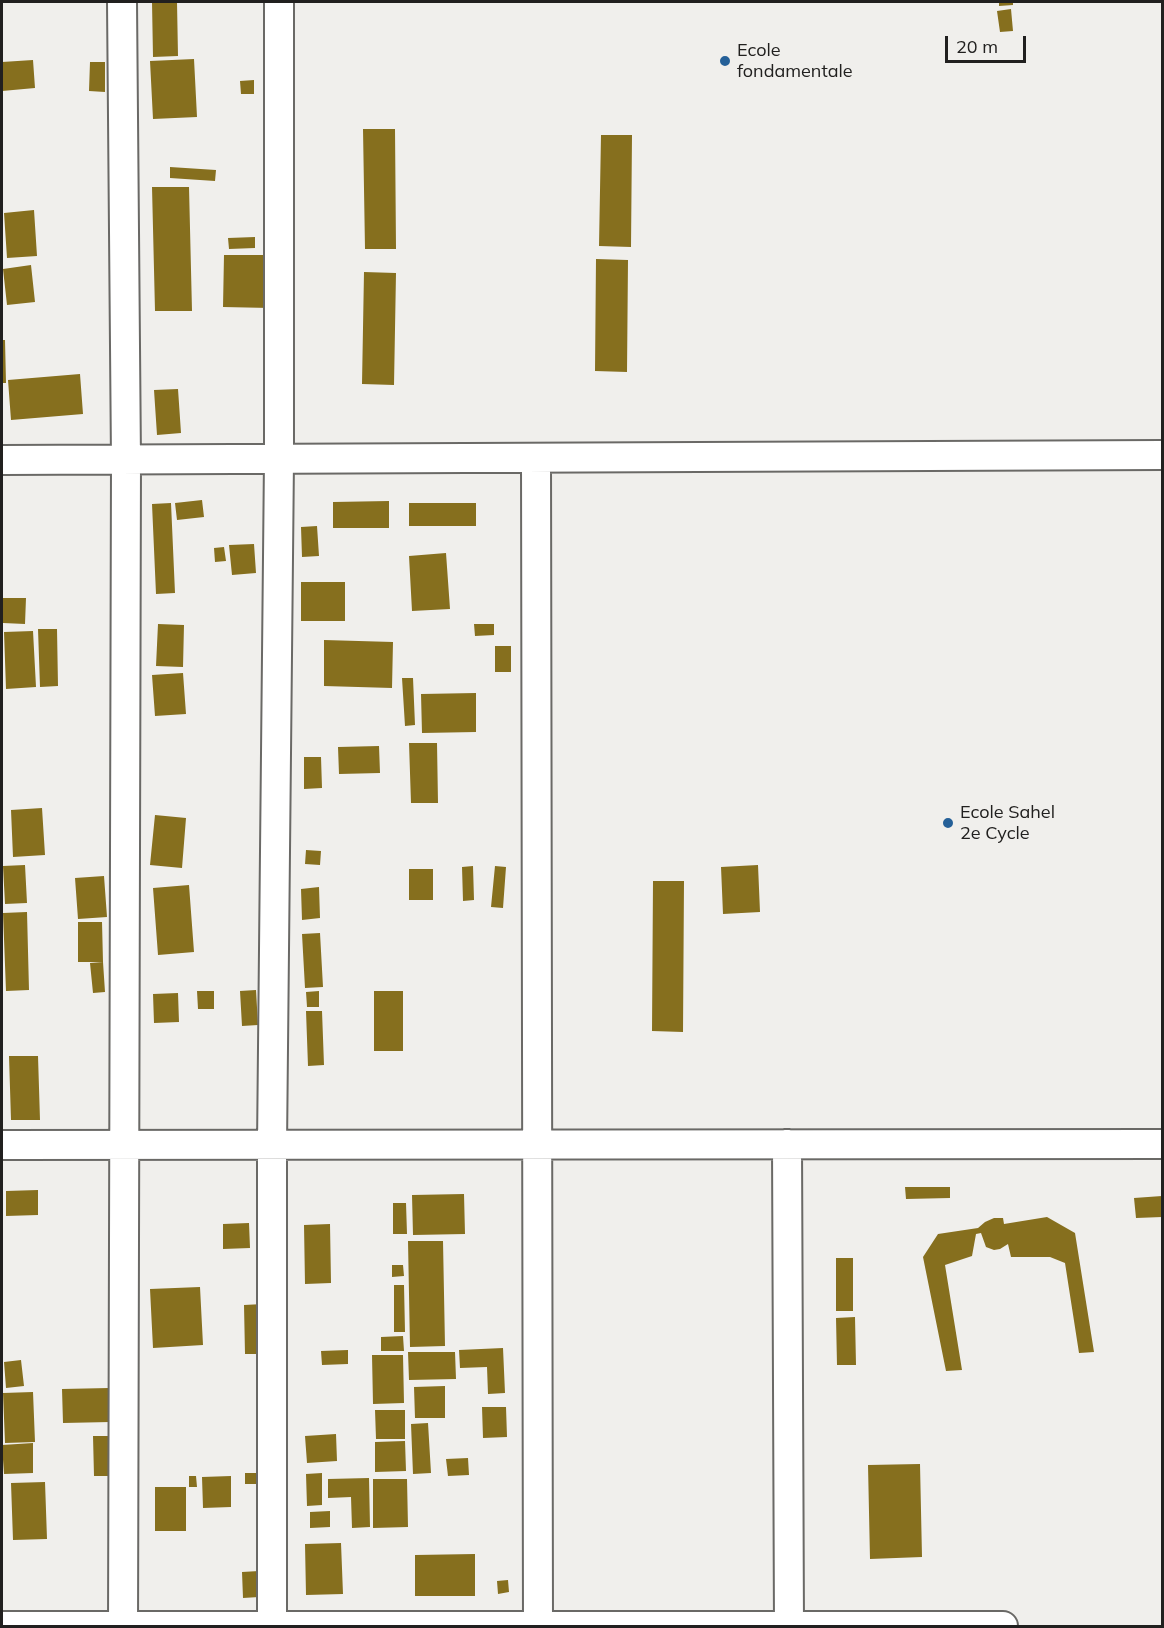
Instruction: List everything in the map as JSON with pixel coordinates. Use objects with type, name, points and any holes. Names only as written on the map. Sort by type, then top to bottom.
[{"type":"street","points":[[122,2],[126,460],[123,1626]]},
{"type":"street","points":[[272,1626],[272,1145],[279,459],[279,2]]},
{"type":"street","points":[[2,460],[1162,455]]},
{"type":"street","points":[[536,458],[538,1626]]},
{"type":"street","points":[[787,1144],[789,1626]]},
{"type":"street","points":[[2,1145],[1162,1144]]},
{"type":"street","points":[[2,1626],[1003,1626]]},
{"type":"building","points":[[152,2],[177,2],[178,56],[153,57]]},
{"type":"building","points":[[999,2],[1013,2],[1013,5],[999,6]]},
{"type":"building","points":[[1011,9],[1013,31],[1000,32],[997,11]]},
{"type":"building","points":[[194,59],[197,117],[153,119],[150,61]]},
{"type":"building","points":[[33,60],[35,88],[2,91],[2,62]]},
{"type":"building","points":[[90,62],[105,62],[105,92],[89,91]]},
{"type":"building","points":[[254,80],[254,94],[241,94],[240,81]]},
{"type":"building","points":[[363,129],[395,129],[396,249],[365,249]]},
{"type":"building","points":[[601,135],[632,135],[631,247],[599,246]]},
{"type":"building","points":[[170,167],[216,170],[215,181],[170,178]]},
{"type":"building","points":[[152,187],[189,187],[192,311],[155,311]]},
{"type":"building","points":[[34,210],[37,256],[7,258],[4,213]]},
{"type":"building","points":[[255,237],[255,248],[229,249],[228,238]]},
{"type":"building","points":[[224,255],[271,255],[270,308],[223,307]]},
{"type":"building","points":[[596,259],[628,260],[627,372],[595,371]]},
{"type":"building","points":[[31,265],[35,302],[7,305],[3,269]]},
{"type":"building","points":[[364,272],[396,273],[394,385],[362,384]]},
{"type":"building","points":[[2,340],[5,340],[6,383],[2,383]]},
{"type":"building","points":[[80,374],[83,414],[11,420],[8,380]]},
{"type":"building","points":[[178,389],[181,433],[157,435],[154,390]]},
{"type":"building","points":[[202,500],[204,517],[177,520],[175,503]]},
{"type":"building","points":[[389,501],[389,528],[333,528],[333,502]]},
{"type":"building","points":[[171,503],[175,593],[156,594],[152,504]]},
{"type":"building","points":[[409,503],[476,503],[476,526],[409,526]]},
{"type":"building","points":[[317,526],[319,556],[302,557],[301,527]]},
{"type":"building","points":[[254,544],[256,573],[232,575],[229,545]]},
{"type":"building","points":[[224,547],[226,561],[215,562],[214,548]]},
{"type":"building","points":[[446,553],[450,609],[412,611],[409,556]]},
{"type":"building","points":[[301,582],[345,582],[345,621],[301,621]]},
{"type":"building","points":[[3,598],[26,598],[25,624],[3,623]]},
{"type":"building","points":[[158,624],[184,625],[183,667],[156,666]]},
{"type":"building","points":[[474,624],[494,624],[494,635],[475,636]]},
{"type":"building","points":[[38,629],[57,629],[58,686],[40,687]]},
{"type":"building","points":[[33,631],[36,687],[6,689],[4,632]]},
{"type":"building","points":[[324,640],[393,642],[392,688],[324,686]]},
{"type":"building","points":[[495,646],[511,646],[511,672],[495,672]]},
{"type":"building","points":[[183,673],[186,714],[155,716],[152,675]]},
{"type":"building","points":[[402,678],[413,678],[415,725],[405,726]]},
{"type":"building","points":[[476,693],[476,732],[422,733],[421,694]]},
{"type":"building","points":[[409,743],[437,743],[438,803],[411,803]]},
{"type":"building","points":[[379,746],[380,773],[339,774],[338,747]]},
{"type":"building","points":[[304,757],[321,757],[322,788],[304,789]]},
{"type":"building","points":[[42,808],[45,855],[13,857],[11,810]]},
{"type":"building","points":[[155,815],[186,818],[182,868],[150,865]]},
{"type":"building","points":[[306,850],[321,851],[320,865],[305,864]]},
{"type":"building","points":[[25,865],[27,903],[5,904],[3,866]]},
{"type":"building","points":[[758,865],[760,912],[723,914],[721,867]]},
{"type":"building","points":[[473,866],[474,900],[463,901],[462,867]]},
{"type":"building","points":[[495,866],[506,867],[503,908],[491,907]]},
{"type":"building","points":[[409,869],[433,869],[433,900],[409,900]]},
{"type":"building","points":[[104,876],[107,917],[78,919],[75,878]]},
{"type":"building","points":[[653,881],[684,881],[683,1032],[652,1031]]},
{"type":"building","points":[[189,885],[194,952],[158,955],[153,888]]},
{"type":"building","points":[[319,887],[320,918],[302,920],[301,889]]},
{"type":"building","points":[[27,912],[29,990],[6,991],[3,913]]},
{"type":"building","points":[[78,922],[102,922],[103,962],[78,962]]},
{"type":"building","points":[[320,933],[323,987],[305,988],[302,934]]},
{"type":"building","points":[[103,962],[105,992],[93,993],[90,963]]},
{"type":"building","points":[[256,990],[258,1025],[242,1026],[240,991]]},
{"type":"building","points":[[197,991],[214,991],[214,1009],[198,1009]]},
{"type":"building","points":[[319,991],[319,1007],[307,1007],[306,992]]},
{"type":"building","points":[[374,991],[403,991],[403,1051],[374,1051]]},
{"type":"building","points":[[178,993],[179,1022],[154,1023],[153,994]]},
{"type":"building","points":[[306,1011],[322,1011],[324,1065],[308,1066]]},
{"type":"building","points":[[9,1056],[38,1056],[40,1120],[11,1120]]},
{"type":"building","points":[[905,1187],[950,1187],[950,1198],[906,1199]]},
{"type":"building","points":[[38,1190],[38,1215],[6,1216],[6,1191]]},
{"type":"building","points":[[464,1194],[465,1234],[413,1235],[412,1195]]},
{"type":"building","points":[[1162,1196],[1162,1217],[1136,1218],[1134,1198]]},
{"type":"building","points":[[393,1203],[406,1203],[407,1234],[393,1234]]},
{"type":"building","points":[[1047,1217],[1075,1233],[1094,1352],[1079,1353],[1065,1263],[1050,1257],[1011,1257],[1008,1244],[994,1250],[986,1247],[981,1233],[976,1234],[972,1256],[945,1265],[962,1370],[946,1371],[923,1257],[938,1234],[978,1228],[994,1218],[1003,1218],[1004,1224]]},
{"type":"building","points":[[249,1223],[250,1248],[223,1249],[223,1224]]},
{"type":"building","points":[[330,1224],[331,1283],[305,1284],[304,1225]]},
{"type":"building","points":[[408,1241],[443,1241],[445,1346],[410,1347]]},
{"type":"building","points":[[836,1258],[853,1258],[853,1311],[836,1311]]},
{"type":"building","points":[[392,1265],[403,1265],[404,1276],[392,1277]]},
{"type":"building","points":[[394,1285],[404,1285],[405,1332],[394,1332]]},
{"type":"building","points":[[200,1287],[203,1345],[153,1348],[150,1289]]},
{"type":"building","points":[[263,1304],[264,1354],[245,1354],[244,1305]]},
{"type":"building","points":[[855,1317],[856,1365],[837,1365],[836,1318]]},
{"type":"building","points":[[403,1336],[404,1351],[381,1351],[381,1337]]},
{"type":"building","points":[[503,1348],[505,1393],[488,1394],[487,1367],[460,1368],[459,1350]]},
{"type":"building","points":[[348,1350],[348,1364],[322,1365],[321,1351]]},
{"type":"building","points":[[408,1352],[455,1352],[456,1379],[409,1380]]},
{"type":"building","points":[[372,1355],[403,1355],[404,1403],[373,1404]]},
{"type":"building","points":[[21,1360],[24,1386],[6,1388],[4,1362]]},
{"type":"building","points":[[445,1386],[445,1418],[415,1418],[414,1387]]},
{"type":"building","points":[[109,1388],[110,1422],[63,1423],[62,1389]]},
{"type":"building","points":[[33,1392],[35,1442],[5,1443],[3,1393]]},
{"type":"building","points":[[482,1407],[506,1407],[507,1437],[483,1438]]},
{"type":"building","points":[[375,1410],[405,1410],[405,1439],[376,1439]]},
{"type":"building","points":[[428,1423],[431,1473],[413,1474],[411,1424]]},
{"type":"building","points":[[336,1434],[337,1461],[307,1463],[305,1436]]},
{"type":"building","points":[[93,1436],[109,1436],[109,1476],[94,1476]]},
{"type":"building","points":[[405,1441],[406,1471],[375,1472],[375,1442]]},
{"type":"building","points":[[33,1443],[33,1473],[4,1474],[2,1445]]},
{"type":"building","points":[[468,1458],[469,1475],[448,1476],[446,1459]]},
{"type":"building","points":[[920,1464],[922,1557],[870,1559],[868,1465]]},
{"type":"building","points":[[245,1473],[260,1473],[260,1484],[245,1484]]},
{"type":"building","points":[[322,1473],[322,1505],[307,1506],[306,1474]]},
{"type":"building","points":[[189,1476],[196,1476],[197,1487],[189,1487]]},
{"type":"building","points":[[231,1476],[231,1507],[203,1508],[202,1477]]},
{"type":"building","points":[[369,1478],[370,1527],[352,1528],[351,1497],[328,1498],[328,1479]]},
{"type":"building","points":[[373,1479],[407,1479],[408,1527],[373,1528]]},
{"type":"building","points":[[45,1482],[47,1539],[13,1540],[11,1483]]},
{"type":"building","points":[[155,1487],[186,1487],[186,1531],[155,1531]]},
{"type":"building","points":[[330,1511],[330,1527],[310,1528],[310,1512]]},
{"type":"building","points":[[341,1543],[343,1594],[306,1595],[305,1544]]},
{"type":"building","points":[[475,1554],[475,1596],[415,1596],[415,1555]]},
{"type":"building","points":[[259,1571],[259,1597],[243,1598],[242,1572]]},
{"type":"building","points":[[508,1580],[509,1592],[498,1594],[497,1581]]},
{"type":"place","name":"Ecole fondamentale","points":[[725,61]]},
{"type":"place","name":"Ecole Sahel 2e Cycle","points":[[948,823]]}]
